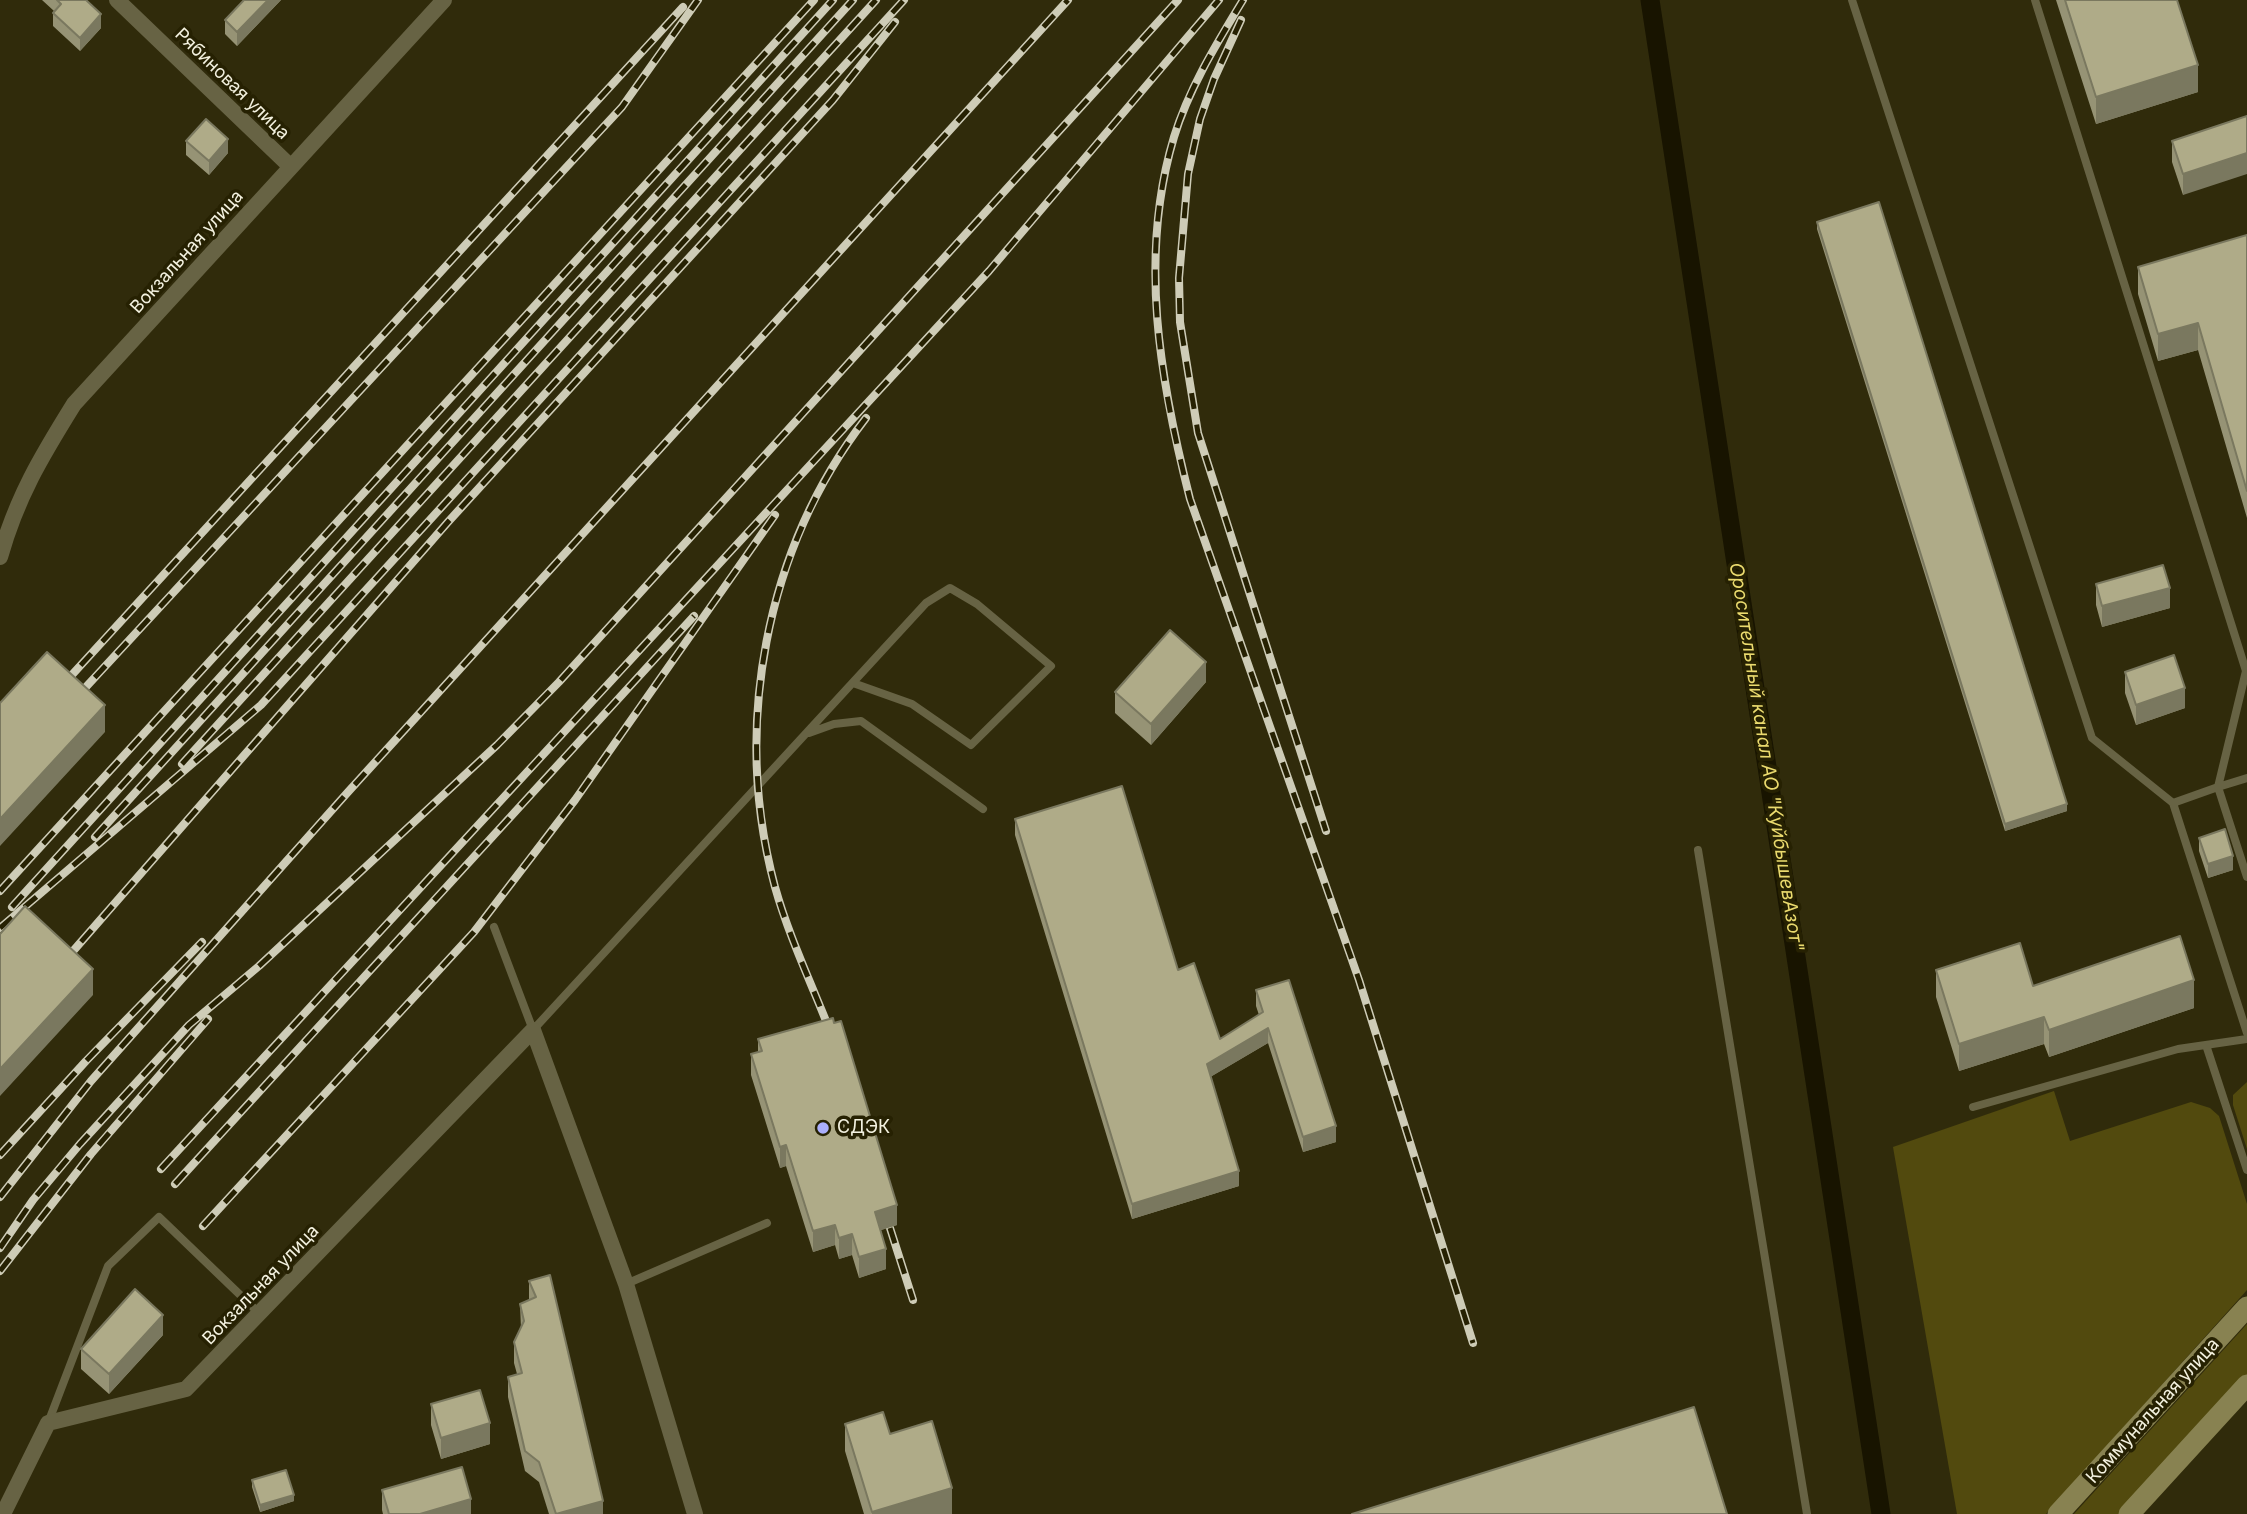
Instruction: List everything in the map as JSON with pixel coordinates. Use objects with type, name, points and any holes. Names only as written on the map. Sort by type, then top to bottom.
[{"type":"main road","name":"Коммунальная улица","points":[[2058,1514],[2247,1307]]},
{"type":"main road","points":[[2129,1514],[2247,1385]]},
{"type":"street","name":"Рябиновая улица","points":[[117,0],[291,167]]},
{"type":"street","name":"Вокзальная улица","points":[[0,557],[4,522],[30,473],[74,404],[444,0]]},
{"type":"street","name":"Вокзальная улица","points":[[48,1423],[186,1389],[533,1030]]},
{"type":"street","points":[[533,1030],[626,1283],[695,1514]]},
{"type":"street","points":[[3,1514],[48,1423]]},
{"type":"lane","points":[[1852,0],[2092,738],[2173,803],[2247,1033]]},
{"type":"lane","points":[[2035,0],[2246,671],[2218,787],[2247,877]]},
{"type":"lane","points":[[494,927],[533,1030],[926,603],[950,588],[977,604],[1051,666],[971,745],[912,704],[853,683]]},
{"type":"lane","points":[[806,734],[834,724],[861,720],[983,809]]},
{"type":"lane","points":[[2173,803],[2247,778]]},
{"type":"lane","points":[[1698,850],[1807,1514]]},
{"type":"lane","points":[[1973,1107],[2178,1049],[2247,1039]]},
{"type":"lane","points":[[2206,1045],[2247,1170]]},
{"type":"lane","points":[[48,1423],[108,1266],[159,1217],[260,1314]]},
{"type":"lane","points":[[626,1283],[767,1223]]},
{"type":"shaded area","points":[[2247,1082],[2247,1149],[2233,1105],[2233,1095]]},
{"type":"shaded area","points":[[2054,1091],[2070,1141],[2191,1102],[2210,1108],[2219,1116],[2247,1204],[2247,1290],[2046,1514],[1957,1514],[1893,1147]]},
{"type":"shaded area","points":[[2247,1324],[2247,1375],[2120,1514],[2074,1514]]},
{"type":"building","points":[[57,0],[86,0],[101,14],[80,38],[53,13],[61,4]]},
{"type":"building","points":[[244,0],[268,0],[237,32],[225,20]]},
{"type":"building","points":[[2065,0],[2177,0],[2198,65],[2096,97]]},
{"type":"building","points":[[2247,116],[2247,153],[2183,174],[2172,141]]},
{"type":"building","points":[[206,119],[228,139],[209,161],[186,141]]},
{"type":"building","points":[[1879,202],[2067,804],[2005,824],[1817,222]]},
{"type":"building","points":[[2247,235],[2247,491],[2198,323],[2158,334],[2138,267]]},
{"type":"building","points":[[2163,565],[2170,588],[2102,606],[2096,584]]},
{"type":"building","points":[[1170,630],[1206,662],[1151,724],[1115,692]]},
{"type":"building","points":[[47,652],[105,705],[0,819],[0,703]]},
{"type":"building","points":[[2174,655],[2185,688],[2136,705],[2125,672]]},
{"type":"building","points":[[1122,786],[1178,970],[1194,963],[1220,1039],[1263,1012],[1256,990],[1289,980],[1336,1126],[1303,1137],[1268,1028],[1207,1064],[1239,1171],[1132,1204],[1015,819]]},
{"type":"building","points":[[2225,829],[2233,856],[2208,864],[2199,838]]},
{"type":"building","points":[[25,906],[93,969],[0,1069],[0,934]]},
{"type":"building","points":[[2180,936],[2194,980],[2049,1030],[2044,1017],[1959,1044],[1936,970],[2020,943],[2033,986]]},
{"type":"building","points":[[833,1018],[834,1023],[841,1021],[897,1205],[875,1212],[886,1249],[859,1257],[852,1234],[839,1238],[835,1225],[813,1231],[786,1145],[780,1147],[751,1054],[762,1051],[758,1039]]},
{"type":"building","points":[[550,1275],[603,1501],[556,1514],[539,1462],[525,1451],[508,1377],[522,1373],[514,1342],[524,1321],[520,1304],[536,1297],[529,1281]]},
{"type":"building","points":[[135,1289],[163,1315],[109,1374],[81,1349]]},
{"type":"building","points":[[480,1390],[490,1423],[441,1438],[431,1404]]},
{"type":"building","points":[[1694,1407],[1727,1514],[1352,1514]]},
{"type":"building","points":[[883,1412],[890,1434],[932,1421],[952,1488],[872,1512],[845,1424]]},
{"type":"building","points":[[462,1467],[471,1499],[420,1514],[389,1514],[382,1490]]},
{"type":"building","points":[[286,1470],[294,1495],[260,1505],[252,1480]]},
{"type":"waterway","name":"Оросительный канал АО \"КуйбышевАзот\"","points":[[1650,0],[1881,1514]]},
{"type":"railway","points":[[73,701],[622,107],[698,0]]},
{"type":"railway","points":[[0,891],[814,0]]},
{"type":"railway","points":[[12,907],[833,0]]},
{"type":"railway","points":[[95,837],[853,0]]},
{"type":"railway","points":[[182,764],[876,0]]},
{"type":"railway","points":[[0,928],[261,705],[904,0]]},
{"type":"railway","points":[[0,1197],[91,1081],[348,792],[1068,0]]},
{"type":"railway","points":[[0,1248],[33,1200],[80,1144],[189,1025],[259,966],[497,745],[559,682],[1178,0]]},
{"type":"railway","points":[[161,1169],[989,271],[1219,0]]},
{"type":"railway","points":[[1243,0],[1204,66],[1187,101],[1174,137],[1163,182],[1155,273],[1162,364],[1190,499],[1359,980],[1473,1343]]},
{"type":"railway","points":[[59,689],[683,7]]},
{"type":"railway","points":[[1241,20],[1214,79],[1200,119],[1188,174],[1179,278],[1180,322],[1198,433],[1326,831]]},
{"type":"railway","points":[[60,966],[448,522],[833,100],[895,22]]},
{"type":"railway","points":[[832,1036],[794,943],[775,887],[762,826],[757,765],[758,703],[766,642],[781,582],[803,524],[831,469],[866,418]]},
{"type":"railway","points":[[203,1226],[474,932],[575,800],[775,515]]},
{"type":"railway","points":[[175,1184],[694,616]]},
{"type":"railway","points":[[0,1155],[86,1061],[202,942]]},
{"type":"railway","points":[[0,1271],[91,1154],[208,1019]]},
{"type":"railway","points":[[890,1228],[913,1300]]},
{"type":"place","name":"СДЭК","points":[[823,1128]]}]
